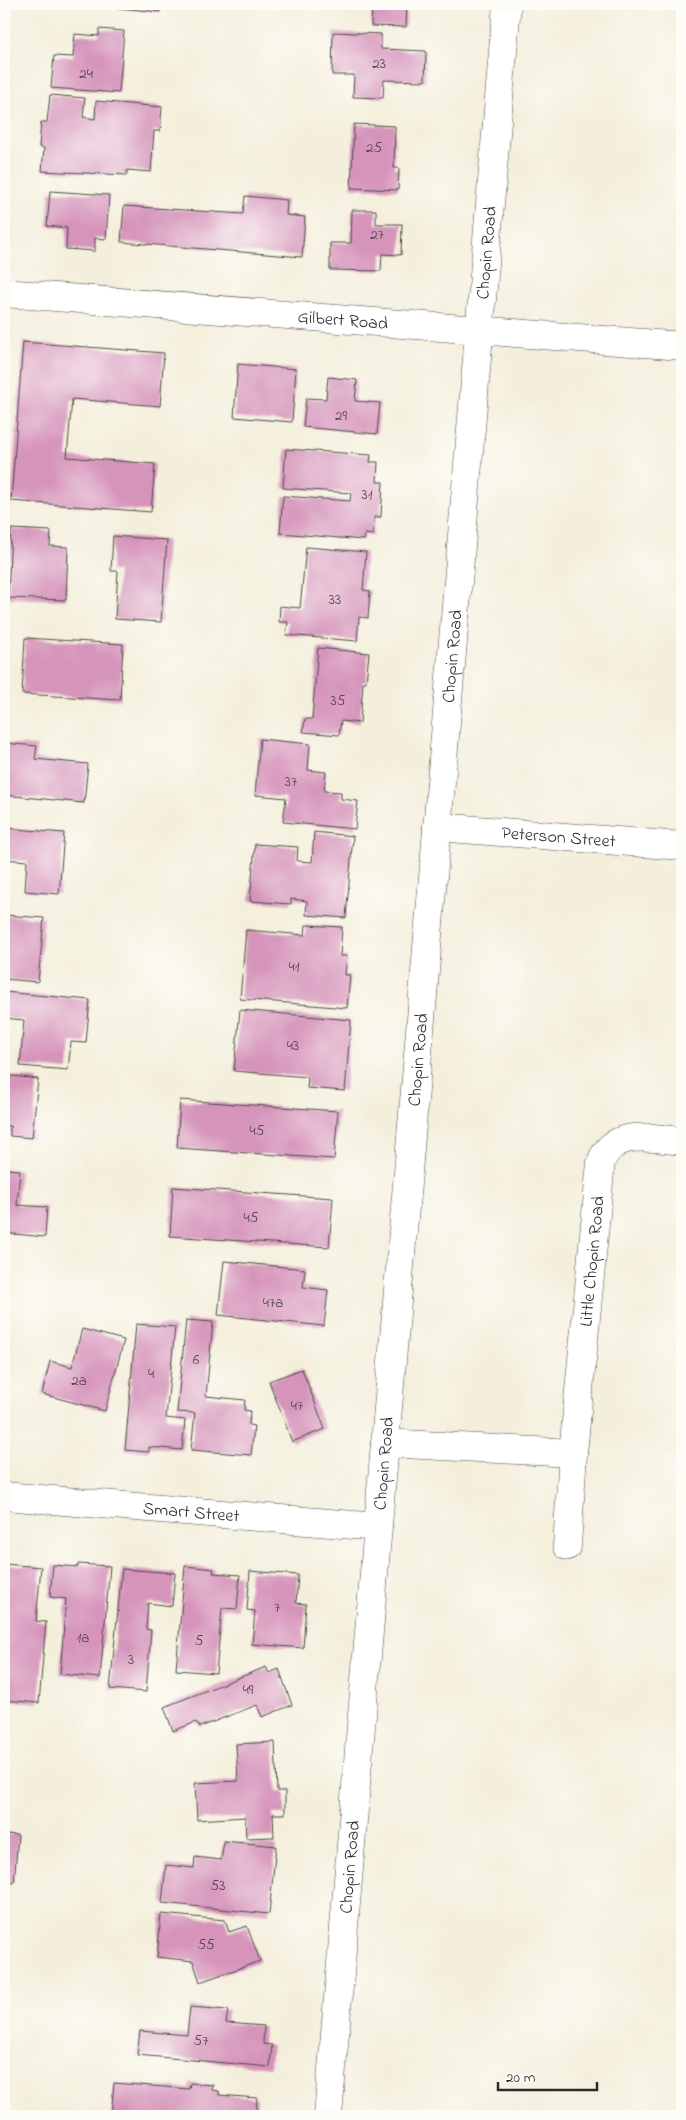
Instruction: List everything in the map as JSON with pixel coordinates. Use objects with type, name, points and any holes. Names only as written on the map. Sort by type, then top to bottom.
[{"type":"street","name":"Chopin Road","points":[[328,2116],[507,4]]},
{"type":"street","name":"Gilbert Road","points":[[4,294],[682,346]]},
{"type":"street","name":"Peterson Street","points":[[437,827],[682,846]]},
{"type":"street","name":"Little Chopin Road","points":[[567,1546],[573,1454],[600,1175],[604,1154],[610,1145],[629,1138],[682,1141]]},
{"type":"street","points":[[384,1443],[573,1454]]},
{"type":"street","name":"Smart Street","points":[[4,1496],[378,1527]]},
{"type":"building","points":[[77,4],[161,4],[160,12]]},
{"type":"building","points":[[372,4],[407,4],[406,27],[371,26]]},
{"type":"building","points":[[99,29],[124,31],[119,93],[51,88],[54,56],[73,57],[75,34],[99,36]]},
{"type":"building","points":[[333,32],[381,34],[381,49],[426,51],[425,81],[384,80],[383,98],[353,97],[354,75],[332,75]]},
{"type":"building","points":[[50,95],[85,98],[83,117],[95,119],[96,101],[162,107],[160,131],[154,131],[151,172],[127,170],[127,175],[42,171],[44,148],[39,147],[41,122],[47,122]]},
{"type":"building","points":[[354,124],[395,126],[394,168],[399,168],[398,190],[351,188]]},
{"type":"building","points":[[50,191],[109,195],[106,239],[95,238],[95,251],[66,249],[67,228],[47,226]]},
{"type":"building","points":[[245,196],[287,200],[286,215],[305,217],[302,257],[121,242],[124,206],[243,214]]},
{"type":"building","points":[[352,210],[376,210],[376,224],[402,224],[401,255],[382,254],[381,271],[330,270],[330,243],[351,243]]},
{"type":"building","points":[[23,342],[164,353],[160,406],[72,399],[67,457],[155,464],[151,512],[11,501]]},
{"type":"building","points":[[238,364],[296,369],[292,422],[234,417]]},
{"type":"building","points":[[328,377],[357,380],[355,401],[380,403],[377,434],[303,427],[306,398],[326,399]]},
{"type":"building","points":[[286,449],[371,455],[370,462],[378,462],[377,482],[383,482],[381,517],[374,517],[373,535],[365,534],[364,540],[280,533],[283,496],[350,501],[351,493],[283,488]]},
{"type":"building","points":[[11,529],[51,531],[50,546],[68,547],[66,600],[8,598]]},
{"type":"building","points":[[113,536],[167,540],[161,622],[115,619],[118,571],[111,571]]},
{"type":"building","points":[[306,547],[366,552],[363,590],[370,591],[368,618],[359,617],[357,641],[286,635],[288,622],[279,622],[280,606],[300,608]]},
{"type":"building","points":[[25,638],[123,644],[120,700],[22,694]]},
{"type":"building","points":[[318,648],[369,653],[366,682],[363,682],[360,723],[341,721],[339,735],[303,732],[305,719],[312,719]]},
{"type":"building","points":[[260,739],[310,744],[308,770],[326,772],[324,791],[341,792],[341,799],[358,801],[355,829],[283,822],[286,798],[255,795]]},
{"type":"building","points":[[4,743],[37,746],[35,759],[88,764],[84,803],[4,795]]},
{"type":"building","points":[[4,828],[64,833],[59,894],[25,891],[27,861],[4,859]]},
{"type":"building","points":[[314,832],[353,836],[346,918],[306,915],[307,901],[291,899],[291,904],[250,901],[255,844],[298,847],[297,861],[312,862]]},
{"type":"building","points":[[5,915],[44,918],[38,982],[4,979]]},
{"type":"building","points":[[306,925],[342,927],[340,956],[347,956],[345,975],[350,975],[347,1008],[240,999],[246,930],[305,935]]},
{"type":"building","points":[[4,992],[90,1000],[86,1043],[71,1042],[68,1070],[20,1066],[24,1020],[4,1018]]},
{"type":"building","points":[[240,1010],[351,1020],[345,1091],[307,1088],[308,1077],[234,1071]]},
{"type":"building","points":[[4,1075],[38,1079],[32,1138],[10,1136],[10,1126],[4,1126]]},
{"type":"building","points":[[180,1100],[338,1111],[334,1159],[177,1148]]},
{"type":"building","points":[[4,1169],[20,1170],[17,1205],[47,1207],[45,1237],[4,1233]]},
{"type":"building","points":[[173,1187],[333,1198],[329,1247],[170,1236]]},
{"type":"building","points":[[224,1261],[305,1269],[303,1287],[328,1290],[324,1326],[218,1315]]},
{"type":"building","points":[[186,1320],[213,1322],[206,1396],[245,1400],[244,1410],[250,1411],[249,1425],[254,1426],[251,1455],[191,1450],[195,1413],[177,1412]]},
{"type":"building","points":[[136,1324],[175,1327],[166,1418],[185,1420],[182,1450],[149,1447],[149,1452],[125,1450]]},
{"type":"building","points":[[82,1329],[124,1340],[105,1411],[42,1394],[50,1361],[72,1367]]},
{"type":"building","points":[[302,1369],[325,1429],[292,1442],[269,1381]]},
{"type":"building","points":[[4,1564],[41,1567],[36,1621],[46,1622],[39,1703],[4,1700],[4,1661],[7,1628],[4,1628]]},
{"type":"building","points":[[78,1564],[110,1566],[100,1678],[60,1674],[66,1599],[50,1597],[53,1565],[78,1567]]},
{"type":"building","points":[[185,1566],[214,1569],[213,1573],[240,1575],[237,1609],[222,1608],[216,1673],[176,1670]]},
{"type":"building","points":[[122,1569],[175,1573],[172,1606],[148,1603],[146,1629],[151,1630],[146,1692],[110,1689]]},
{"type":"building","points":[[250,1571],[298,1575],[296,1603],[306,1604],[303,1648],[252,1644],[255,1611],[247,1610]]},
{"type":"building","points":[[266,1667],[269,1673],[279,1669],[292,1705],[262,1717],[257,1705],[200,1727],[196,1722],[173,1731],[164,1707]]},
{"type":"building","points":[[275,1742],[277,1791],[285,1791],[285,1814],[273,1814],[274,1837],[246,1838],[245,1817],[197,1820],[195,1783],[238,1781],[236,1744]]},
{"type":"building","points":[[4,1834],[18,1835],[14,1883],[4,1882]]},
{"type":"building","points":[[224,1841],[276,1846],[269,1914],[162,1903],[166,1865],[194,1868],[195,1857],[221,1860]]},
{"type":"building","points":[[161,1914],[225,1920],[229,1932],[247,1926],[260,1961],[200,1982],[193,1961],[157,1957]]},
{"type":"building","points":[[190,2007],[228,2010],[226,2023],[264,2026],[263,2044],[272,2045],[270,2067],[137,2055],[140,2031],[187,2035]]},
{"type":"building","points":[[114,2083],[189,2089],[190,2083],[213,2085],[212,2090],[219,2091],[219,2095],[257,2098],[256,2116],[111,2116]]}]
